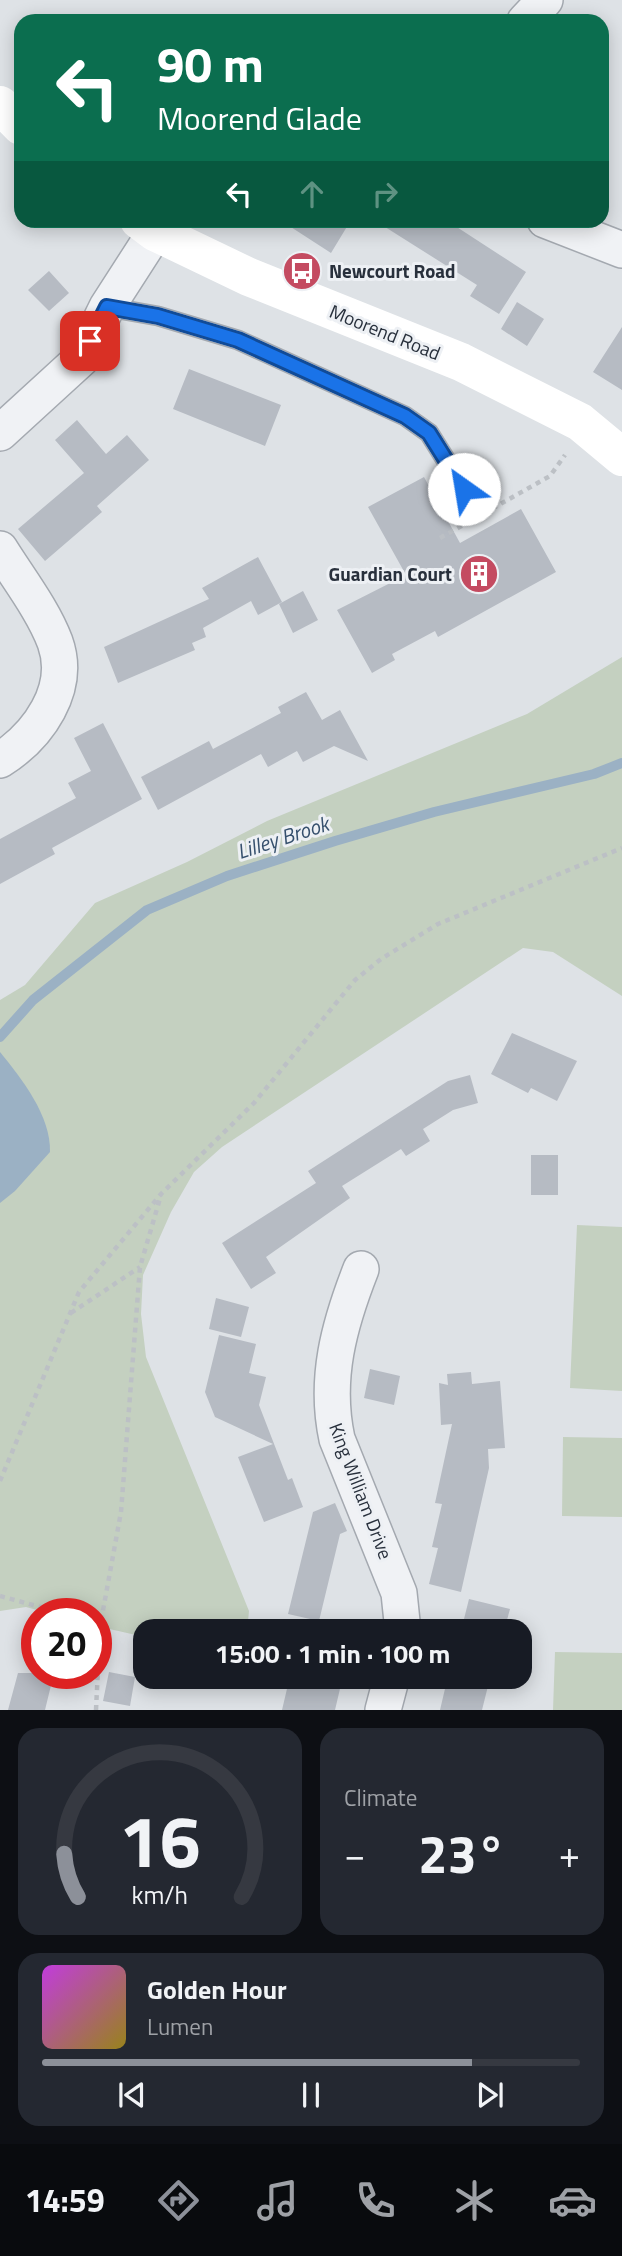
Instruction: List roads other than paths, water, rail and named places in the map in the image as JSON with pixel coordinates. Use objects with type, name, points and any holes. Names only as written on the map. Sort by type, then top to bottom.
[{"type":"street","points":[[532,14],[545,0]]},
{"type":"street","points":[[0,105],[14,119]]},
{"type":"street","points":[[0,433],[82,358],[150,228]]},
{"type":"street","name":"Moorend Road","points":[[159,228],[248,277],[461,362],[580,422],[622,457]]},
{"type":"street","points":[[566,228],[622,250]]},
{"type":"street","points":[[0,549],[55,642],[58,670],[51,703],[42,722],[30,737],[0,760]]},
{"type":"street","name":"King William Drive","points":[[361,1269],[345,1309],[335,1355],[332,1416],[337,1439],[399,1593],[401,1619]]},
{"type":"street","points":[[383,1710],[389,1689]]},
{"type":"lane","points":[[107,307],[158,316],[238,340],[405,416],[429,433],[464,489]]},
{"type":"water","points":[[0,1052],[34,1099],[46,1125],[50,1152],[15,1191],[0,1203]]},
{"type":"waterway","name":"Lilley Brook","points":[[0,1037],[33,1000],[147,910],[227,876],[335,841],[434,812],[594,774],[622,763]]},
{"type":"place","name":"Newcourt Road","points":[[302,271]]},
{"type":"place","name":"Guardian Court","points":[[479,574]]}]
